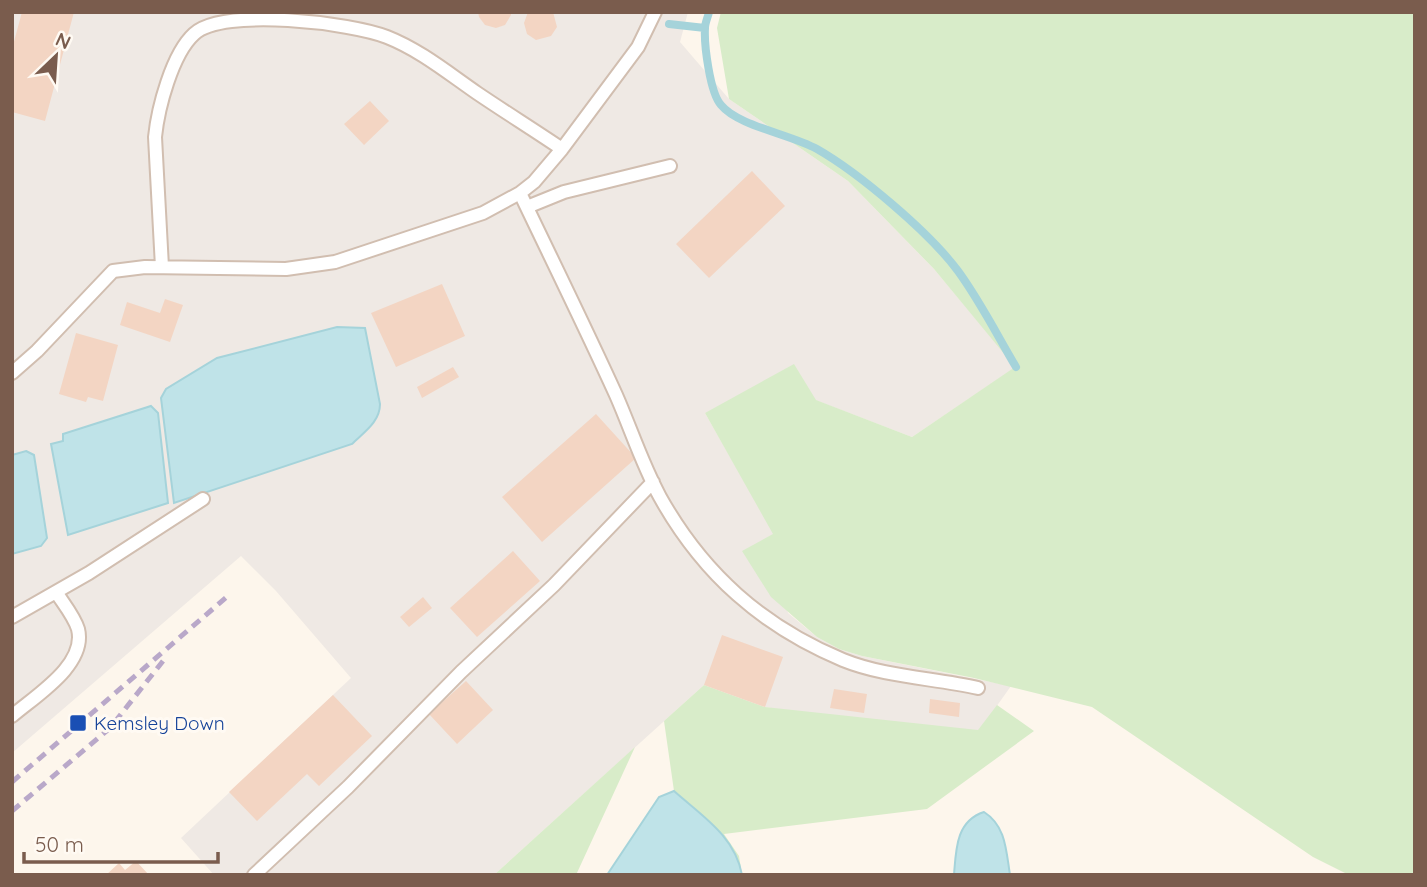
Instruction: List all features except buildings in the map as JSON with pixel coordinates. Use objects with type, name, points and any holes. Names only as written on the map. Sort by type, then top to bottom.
[{"type":"lane","points":[[12,373],[37,351],[113,271],[162,267],[286,269],[335,262],[483,213],[520,193],[534,182],[562,149],[638,47],[655,12]]},
{"type":"lane","points":[[162,267],[155,138],[157,123],[163,97],[183,48],[194,34],[205,27],[246,19],[332,24],[372,32],[422,55],[562,149]]},
{"type":"lane","points":[[527,207],[564,192],[670,166]]},
{"type":"lane","points":[[520,193],[617,397],[653,482],[678,525],[702,557],[743,601],[776,627],[833,655],[860,666],[978,688]]},
{"type":"lane","points":[[254,875],[348,787],[461,672],[544,595],[653,482]]},
{"type":"lane","points":[[12,617],[114,558],[203,499]]},
{"type":"lane","points":[[12,716],[60,676],[76,652],[78,629],[56,592]]},
{"type":"shaded area","points":[[12,12],[688,12],[680,42],[729,99],[848,181],[934,269],[1016,367],[912,437],[815,400],[705,413],[774,534],[788,613],[817,637],[839,649],[1011,686],[979,731],[855,721],[765,707],[704,685],[494,875],[214,875],[181,838],[351,678],[276,591],[241,556],[12,753]]},
{"type":"green space","points":[[721,12],[1415,12],[1415,875],[1349,875],[1313,857],[1092,707],[839,649],[817,637],[771,597],[742,551],[773,534],[705,413],[794,364],[816,400],[912,437],[1015,367],[934,269],[848,181],[729,99],[717,28]]},
{"type":"green space","points":[[704,685],[765,707],[978,730],[997,705],[1034,731],[927,809],[724,834],[739,856],[742,875],[683,875],[685,838],[674,791],[664,721]]},
{"type":"green space","points":[[635,747],[576,875],[494,875]]},
{"type":"water","points":[[337,327],[365,328],[380,404],[377,416],[370,426],[352,444],[174,503],[161,398],[166,389],[217,358]]},
{"type":"water","points":[[151,406],[158,413],[168,503],[68,535],[51,444],[63,441],[63,434]]},
{"type":"water","points":[[26,451],[34,455],[47,538],[41,546],[12,554],[12,455]]},
{"type":"water","points":[[674,791],[725,838],[738,861],[742,875],[607,875],[659,797]]},
{"type":"water","points":[[984,812],[1001,831],[1010,875],[954,875],[959,837],[968,822]]},
{"type":"waterway","points":[[709,12],[705,28],[707,57],[711,80],[721,105],[739,119],[817,149],[892,204],[930,239],[958,271],[1016,367]]},
{"type":"waterway","points":[[669,24],[705,28]]},
{"type":"railway","points":[[12,782],[229,595]]},
{"type":"railway","points":[[12,811],[110,728],[163,661]]},
{"type":"place","name":"Kemsley Down","points":[[78,723]]}]
